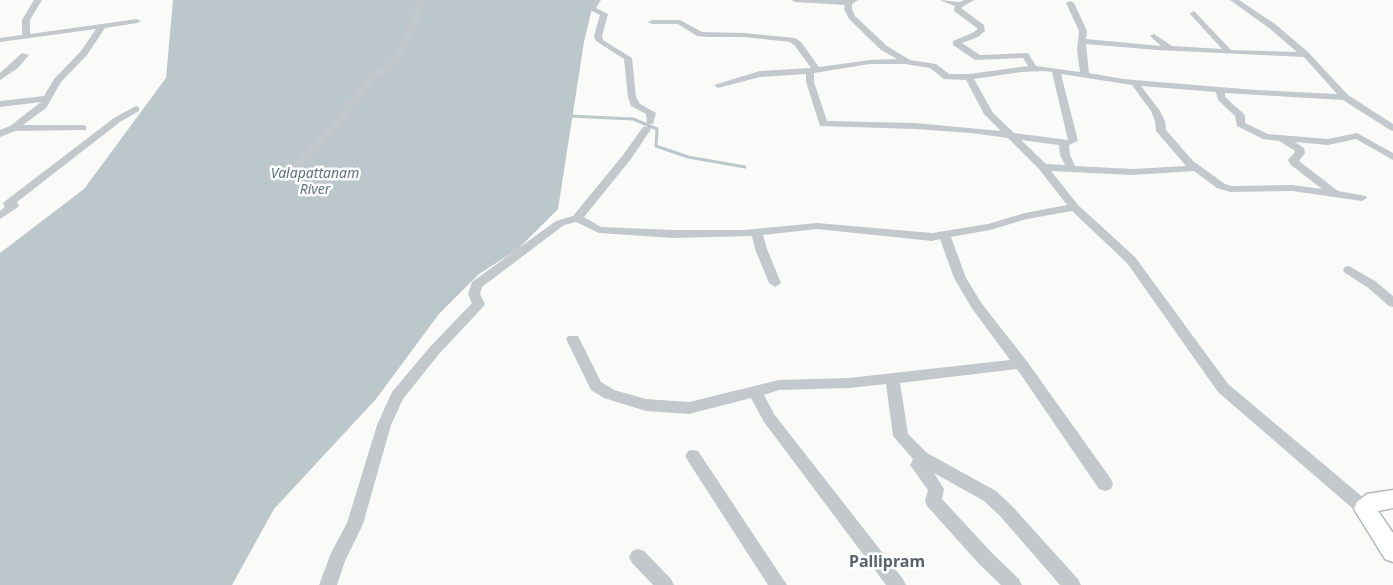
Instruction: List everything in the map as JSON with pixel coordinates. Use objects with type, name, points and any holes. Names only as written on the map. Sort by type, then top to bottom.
[{"type":"main road","points":[[1393,499],[1374,501],[1365,509],[1393,552]]},
{"type":"street","points":[[26,35],[26,20],[38,0]]},
{"type":"street","points":[[288,174],[340,120],[368,82],[398,57],[421,6],[421,0]]},
{"type":"street","points":[[328,585],[337,559],[355,524],[384,425],[397,396],[434,351],[479,304],[474,294],[476,286],[560,223],[577,218],[627,157],[648,126],[651,113],[636,106],[632,97],[628,58],[600,41],[598,36],[604,14],[592,9],[597,0]]},
{"type":"street","points":[[795,0],[852,2],[848,9],[852,17],[876,42],[906,61]]},
{"type":"street","points":[[944,0],[960,5]]},
{"type":"street","points":[[970,0],[957,8],[981,27],[978,34],[956,43],[998,72]]},
{"type":"street","points":[[1234,0],[1272,26],[1306,55],[1345,97],[1391,125]]},
{"type":"street","points":[[1070,3],[1083,31],[1084,75]]},
{"type":"street","points":[[1194,13],[1229,52]]},
{"type":"street","points":[[0,40],[137,21]]},
{"type":"street","points":[[652,22],[680,22],[700,34],[707,35],[729,34],[792,40],[798,44],[814,70],[810,82],[822,124],[915,126],[1011,135],[1064,143],[1073,141],[1066,113],[1065,98],[1056,70]]},
{"type":"street","points":[[0,134],[13,128],[43,106],[57,81],[84,53],[102,26]]},
{"type":"street","points":[[1154,36],[1169,48]]},
{"type":"street","points":[[1083,41],[1229,52],[1306,55]]},
{"type":"street","points":[[978,58],[1022,54],[1025,55],[1034,69]]},
{"type":"street","points":[[0,77],[15,66],[25,55]]},
{"type":"street","points":[[718,85],[760,74],[814,70],[870,62],[906,61],[933,66],[947,77],[969,77],[1034,69],[1056,70],[1134,82],[1220,90],[1345,97]]},
{"type":"street","points":[[969,77],[989,114],[1043,166],[1074,207],[1131,260],[1223,388],[1365,509]]},
{"type":"street","points":[[1134,82],[1155,111],[1162,130],[1194,168],[1225,189],[1292,188],[1362,198]]},
{"type":"street","points":[[1220,90],[1222,99],[1240,115],[1240,124],[1266,137],[1328,142],[1357,136],[1393,157]]},
{"type":"street","points":[[0,104],[48,98]]},
{"type":"street","points":[[4,203],[93,140],[117,120],[136,109]]},
{"type":"street","points":[[13,128],[83,128]]},
{"type":"street","points":[[1279,139],[1299,148],[1300,153],[1293,160],[1295,163],[1335,194]]},
{"type":"street","points":[[1064,143],[1064,155],[1071,168]]},
{"type":"street","points":[[1043,166],[1133,172],[1194,168]]},
{"type":"street","points":[[0,216],[14,205],[4,203]]},
{"type":"street","points":[[577,218],[599,230],[672,234],[757,232],[817,226],[932,237],[990,227],[1025,216],[1074,207]]},
{"type":"street","points":[[757,232],[761,249],[775,283]]},
{"type":"street","points":[[944,235],[960,278],[973,300],[1021,364],[1105,484]]},
{"type":"street","points":[[1349,270],[1371,284],[1393,303]]},
{"type":"street","points":[[573,339],[596,386],[609,394],[646,406],[689,408],[779,385],[849,383],[1021,364]]},
{"type":"street","points":[[892,379],[901,436],[922,458],[990,496],[1072,585]]},
{"type":"street","points":[[755,392],[769,418],[897,585]]},
{"type":"street","points":[[693,456],[778,585]]},
{"type":"street","points":[[922,458],[918,465],[936,489],[933,500],[986,559],[1013,585]]},
{"type":"street","points":[[638,557],[665,585]]},
{"type":"water","name":"Valapattanam River","points":[[173,0],[594,0],[584,42],[558,209],[518,249],[479,274],[439,314],[376,399],[274,509],[232,585],[0,585],[0,253],[84,189],[166,78]]},
{"type":"waterway","points":[[569,116],[633,119],[657,129],[656,146],[688,157],[745,167]]},
{"type":"district","name":"Pallipram","points":[[887,562]]}]
